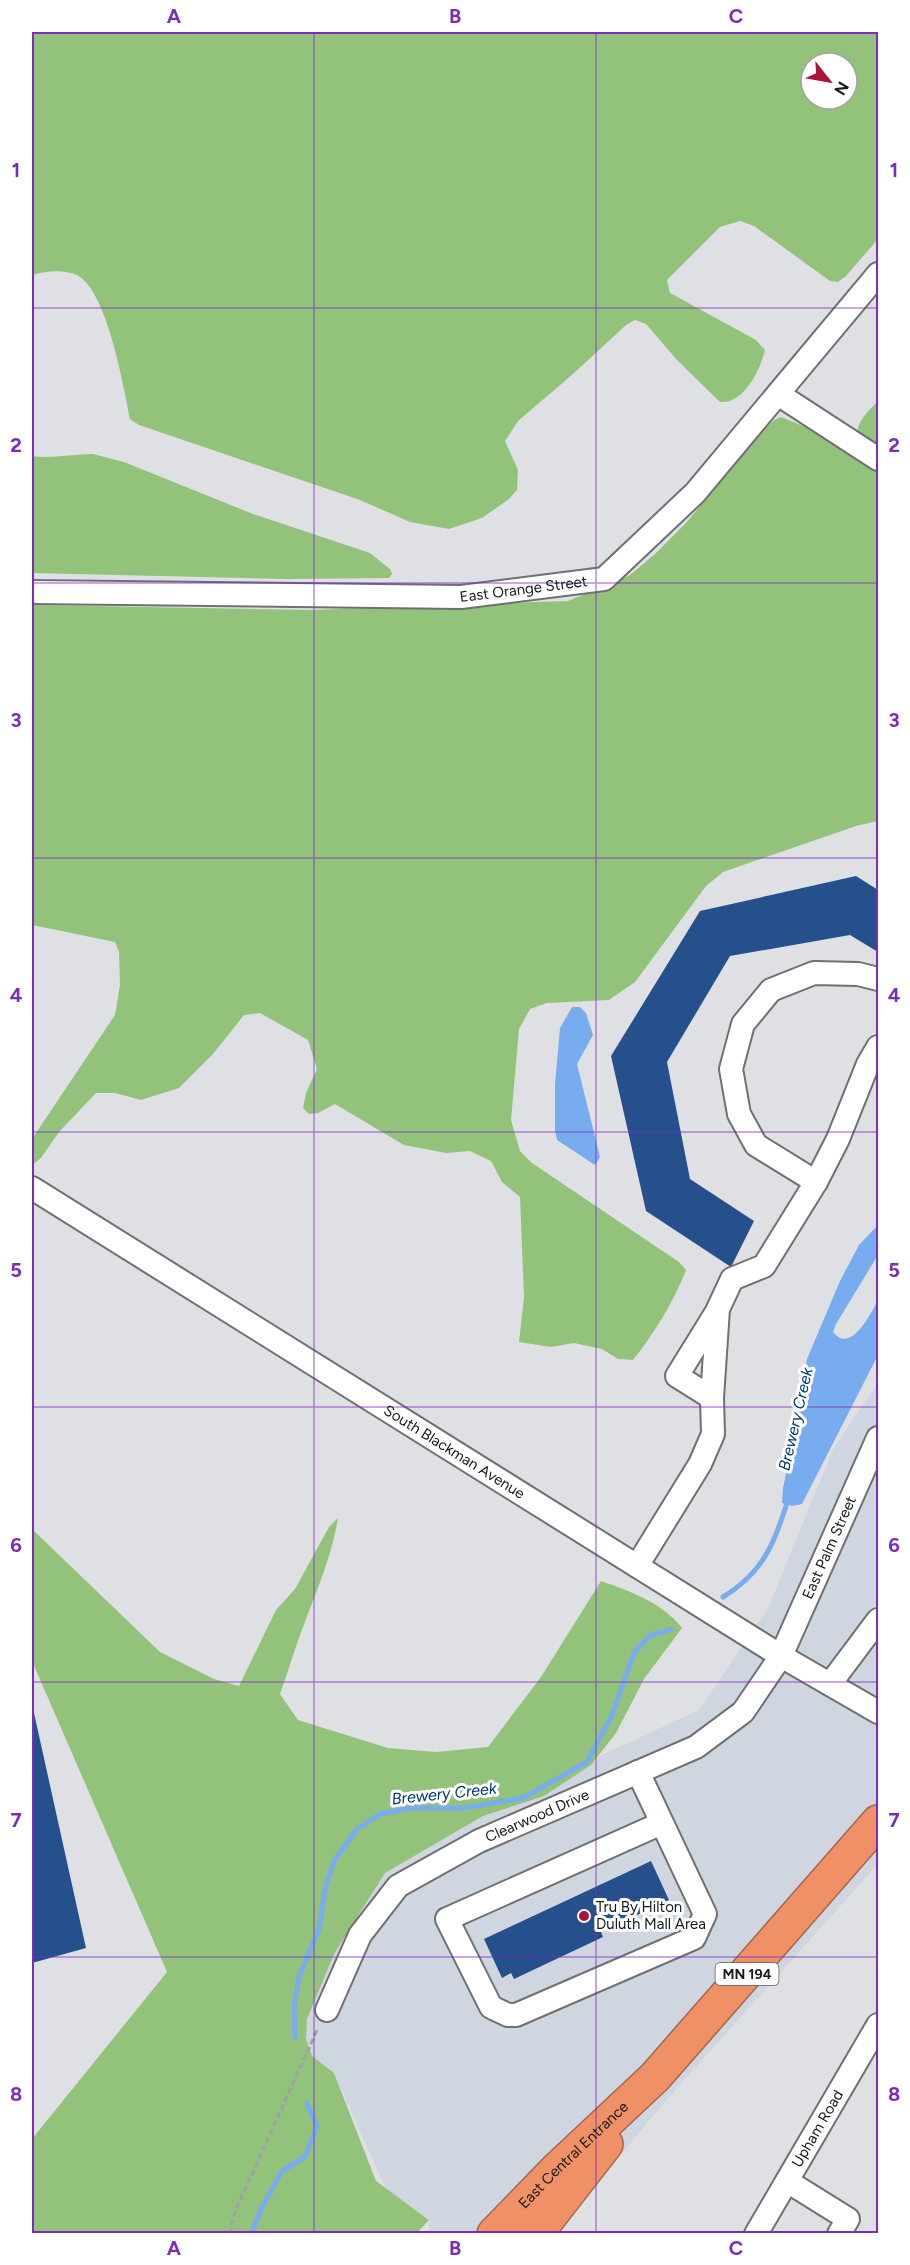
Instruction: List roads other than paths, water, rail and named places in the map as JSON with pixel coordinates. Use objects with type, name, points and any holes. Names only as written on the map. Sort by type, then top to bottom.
[{"type":"highway","name":"East Central Entrance","points":[[536,2234],[581,2179],[655,2077],[879,1822]]},
{"type":"highway","name":"East Central Entrance","points":[[494,2234],[557,2169],[655,2077]]},
{"type":"street","name":"East Orange Street","points":[[32,592],[461,597],[604,579],[695,493],[879,274]]},
{"type":"street","points":[[778,394],[879,459]]},
{"type":"street","points":[[816,1182],[756,1145],[739,1114],[731,1069],[743,1024],[771,990],[814,974],[858,974],[879,979]]},
{"type":"street","points":[[712,1398],[677,1376],[718,1309],[732,1279],[764,1266],[816,1182],[838,1139],[868,1064],[879,1047]]},
{"type":"street","name":"South Blackman Avenue","points":[[32,1188],[781,1656],[879,1712]]},
{"type":"street","points":[[637,1566],[700,1464],[713,1434],[712,1398],[718,1309]]},
{"type":"street","name":"East Palm Street","points":[[781,1656],[878,1438]]},
{"type":"street","points":[[830,1684],[879,1620]]},
{"type":"street","name":"Clearwood Drive","points":[[327,2010],[360,1935],[398,1886],[479,1841],[696,1747],[743,1712],[781,1656]]},
{"type":"street","points":[[638,1772],[705,1914],[694,1938],[516,2015],[508,2015],[491,2007],[447,1919],[662,1823]]},
{"type":"street","name":"Upham Road","points":[[756,2234],[878,2028]]},
{"type":"street","points":[[787,2181],[848,2219],[839,2234]]},
{"type":"water","points":[[572,1007],[580,1007],[586,1013],[593,1035],[577,1064],[600,1157],[595,1165],[557,1140],[555,1131],[555,1084],[560,1028]]},
{"type":"water","points":[[878,1225],[878,1255],[833,1332],[840,1338],[847,1339],[853,1335],[860,1330],[878,1300],[878,1355],[802,1504],[792,1506],[782,1503],[807,1359],[840,1281],[859,1245]]},
{"type":"waterway","name":"Brewery Creek","points":[[723,1597],[758,1567],[778,1530],[788,1500]]},
{"type":"waterway","name":"Brewery Creek","points":[[295,2038],[294,2006],[299,1977],[319,1929],[326,1885],[334,1861],[357,1829],[380,1814],[411,1808],[464,1808],[523,1798],[587,1762],[612,1715],[634,1653],[649,1636],[671,1629]]},
{"type":"waterway","name":"Brewery Creek","points":[[251,2234],[262,2207],[282,2171],[305,2157],[317,2126],[307,2103]]},
{"type":"place","name":"Tru By Hilton Duluth Mall Area","points":[[584,1916]]}]
